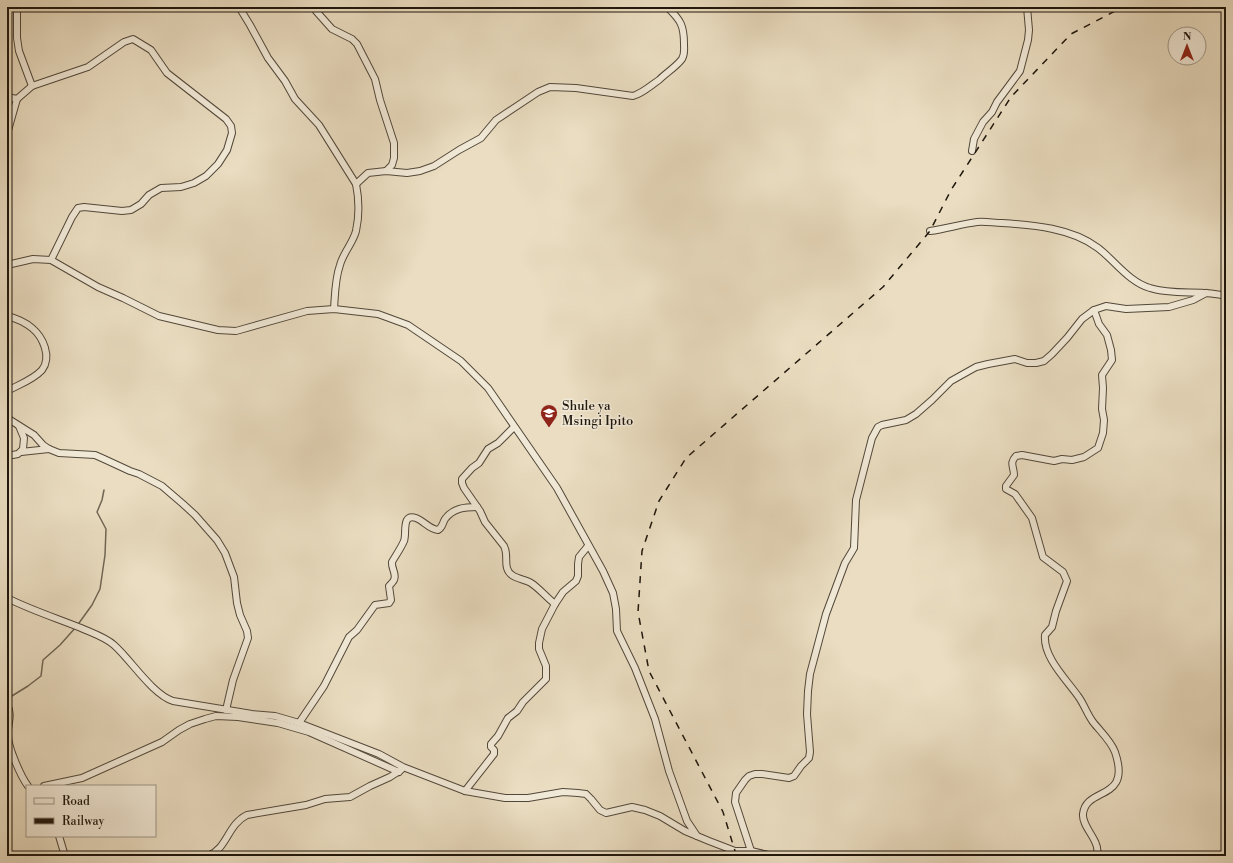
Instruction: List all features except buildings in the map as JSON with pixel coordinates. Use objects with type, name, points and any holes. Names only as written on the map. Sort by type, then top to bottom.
[{"type":"street","points":[[17,7],[17,38],[19,51],[32,86]]},
{"type":"street","points":[[239,7],[268,58],[285,81],[295,99],[320,125],[356,184],[358,193],[356,232],[339,266],[334,309]]},
{"type":"street","points":[[314,7],[332,28],[352,39],[357,44],[375,79],[394,143],[394,158],[392,165],[386,171]]},
{"type":"street","points":[[356,184],[368,173],[386,171],[407,173],[434,166],[459,150],[482,138],[496,120],[538,92],[550,88],[576,88],[633,96],[640,94],[681,61],[684,54],[684,34],[681,23],[677,16],[667,7]]},
{"type":"street","points":[[972,151],[974,139],[983,122],[1020,71],[1028,35],[1027,7]]},
{"type":"street","points":[[7,134],[17,99],[32,86],[88,67],[124,42],[134,39],[151,50],[168,73],[182,86],[212,107],[231,126],[232,133],[227,150],[218,164],[206,176],[194,183],[182,187],[161,188],[131,210],[122,211],[84,206],[78,208],[51,260]]},
{"type":"street","points":[[7,98],[17,99]]},
{"type":"street","points":[[930,231],[979,222],[1038,226],[1064,232],[1081,238],[1097,247],[1127,275],[1144,286],[1164,291],[1206,293],[1226,296]]},
{"type":"street","points":[[7,265],[33,259],[51,260],[98,288],[123,298],[159,316],[218,330],[236,331],[307,311],[334,309],[378,314],[408,325],[461,361],[488,388],[557,488],[603,571],[613,594],[616,609],[617,631],[636,668],[655,719],[669,771],[687,821],[697,836]]},
{"type":"street","points":[[751,851],[735,802],[736,792],[749,776],[755,774],[789,778],[794,776],[809,758],[810,752],[807,714],[810,674],[826,614],[845,563],[854,548],[856,500],[874,431],[882,424],[906,420],[916,414],[951,381],[976,368],[988,364],[1015,360],[1027,363],[1044,361],[1067,338],[1082,319],[1094,310],[1106,306],[1126,308],[1169,307],[1193,300],[1206,293]]},
{"type":"street","points":[[1094,310],[1099,324],[1107,335],[1112,360],[1102,375],[1102,409],[1104,420],[1100,444],[1098,448],[1084,457],[1072,460],[1062,459],[1051,462],[1036,457],[1016,456],[1011,465],[1014,470],[1014,475],[1006,486],[1006,489],[1019,498],[1025,510],[1032,518],[1043,558],[1063,572],[1067,581],[1052,627],[1045,635],[1047,652],[1071,689],[1078,696],[1092,721],[1114,750],[1118,766],[1116,784],[1087,803],[1082,816],[1097,846],[1098,856]]},
{"type":"street","points":[[7,316],[18,320],[34,330],[44,345],[46,362],[42,369],[34,377],[7,391]]},
{"type":"street","points":[[7,418],[34,435],[49,449],[59,453],[95,455],[148,478],[162,486],[195,515],[217,540],[234,577],[234,587],[238,609],[247,631],[248,638],[233,680],[226,710]]},
{"type":"street","points":[[19,426],[24,438],[24,445],[21,452]]},
{"type":"street","points":[[514,427],[498,443],[488,449],[479,463],[462,479],[462,483],[485,522],[504,546],[506,550],[507,568],[510,573],[519,579],[531,583],[555,604]]},
{"type":"street","points":[[7,456],[21,452],[49,449]]},
{"type":"street","points":[[299,723],[324,686],[349,637],[357,630],[375,605],[389,603],[391,600],[389,586],[394,580],[395,573],[391,566],[405,539],[405,525],[407,520],[415,518],[431,528],[438,530],[445,520],[459,508],[477,507]]},
{"type":"street","points":[[465,791],[491,759],[494,752],[491,744],[498,736],[508,718],[517,711],[523,702],[546,679],[546,666],[539,649],[542,629],[563,592],[576,582],[580,557],[588,546]]},
{"type":"street","points":[[7,598],[38,612],[98,635],[112,643],[136,670],[166,699],[226,710],[275,716],[299,723],[379,754],[401,769]]},
{"type":"street","points":[[7,704],[10,713],[8,735],[9,743],[23,778],[27,785]]},
{"type":"street","points":[[55,785],[77,783],[162,742],[190,724],[216,716],[238,717],[278,724],[309,732],[401,769],[465,791],[505,798],[528,798],[563,792],[586,794],[592,799],[600,810],[606,813],[632,807],[645,810],[660,816],[685,831],[735,851],[751,851],[773,856]]},
{"type":"street","points":[[208,856],[224,844],[234,825],[241,818],[247,815],[306,805],[325,799],[350,797],[401,769]]},
{"type":"street","points":[[59,837],[65,856]]},
{"type":"waterway","points":[[79,623],[92,605],[100,589],[105,555],[106,529],[97,512],[104,490]]},
{"type":"waterway","points":[[7,699],[41,676],[43,660],[60,645],[76,627]]},
{"type":"railway","points":[[735,856],[735,851],[723,812],[649,671],[638,612],[642,551],[659,501],[686,458],[883,287],[930,231],[951,190],[1011,97],[1071,34],[1123,7]]},
{"type":"place","name":"Shule ya Msingi Ipito","points":[[549,428]]}]
